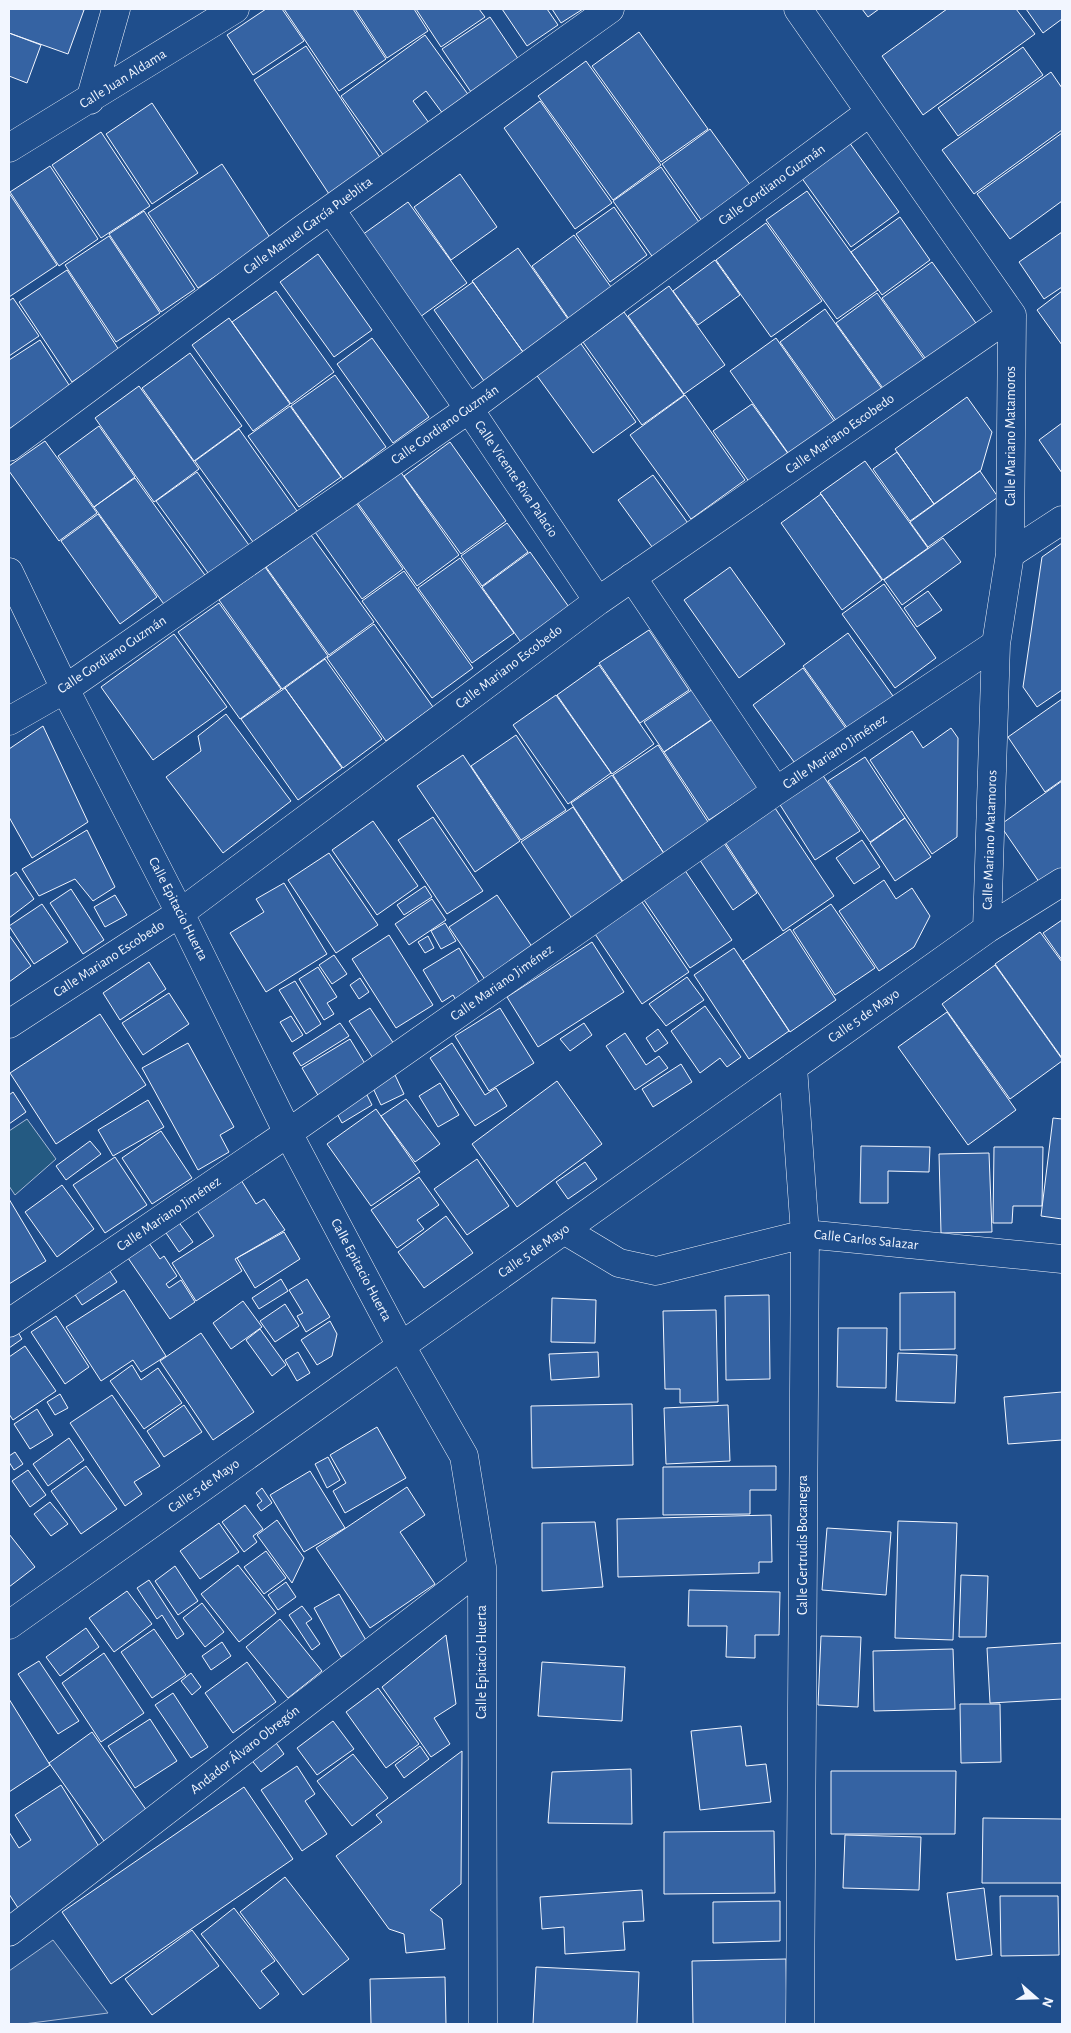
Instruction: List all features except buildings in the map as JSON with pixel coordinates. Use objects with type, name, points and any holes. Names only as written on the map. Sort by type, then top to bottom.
[{"type":"street","points":[[90,100],[116,9]]},
{"type":"street","name":"Calle Juan Aldama","points":[[9,148],[90,100],[235,9]]},
{"type":"street","name":"Calle Manuel García Pueblita","points":[[9,447],[331,210],[610,9]]},
{"type":"street","points":[[798,9],[1012,315]]},
{"type":"street","name":"Calle Gordiano Guzmán","points":[[9,721],[65,689],[469,409],[870,112]]},
{"type":"street","name":"Calle Vicente Riva Palacio","points":[[331,210],[598,600]]},
{"type":"street","name":"Calle Mariano Matamoros","points":[[988,929],[996,644],[1010,554],[1012,315]]},
{"type":"street","name":"Calle Mariano Escobedo","points":[[9,1024],[180,913],[598,600],[1012,315]]},
{"type":"street","points":[[1010,554],[1062,520]]},
{"type":"street","name":"Calle Epitacio Huerta","points":[[9,572],[65,689],[180,913],[288,1133],[401,1346],[464,1456],[482,1567],[482,2024]]},
{"type":"street","points":[[632,577],[776,792]]},
{"type":"street","name":"Calle Mariano Jiménez","points":[[9,1323],[288,1133],[776,792],[996,644]]},
{"type":"street","name":"Calle 5 de Mayo","points":[[9,1624],[988,929],[1062,882]]},
{"type":"street","name":"Calle Gertrudis Bocanegra","points":[[793,1067],[805,1234],[800,2024]]},
{"type":"street","name":"Calle Carlos Salazar","points":[[564,1230],[619,1263],[656,1271],[805,1234],[1062,1259]]},
{"type":"street","name":"Andador Álvaro Obregón","points":[[9,1932],[482,1567]]},
{"type":"shaded area","points":[[27,1119],[56,1159],[15,1195],[9,1186],[9,1131]]},
{"type":"shaded area","points":[[53,1940],[108,2013],[24,2024],[9,2024],[9,1971]]}]
